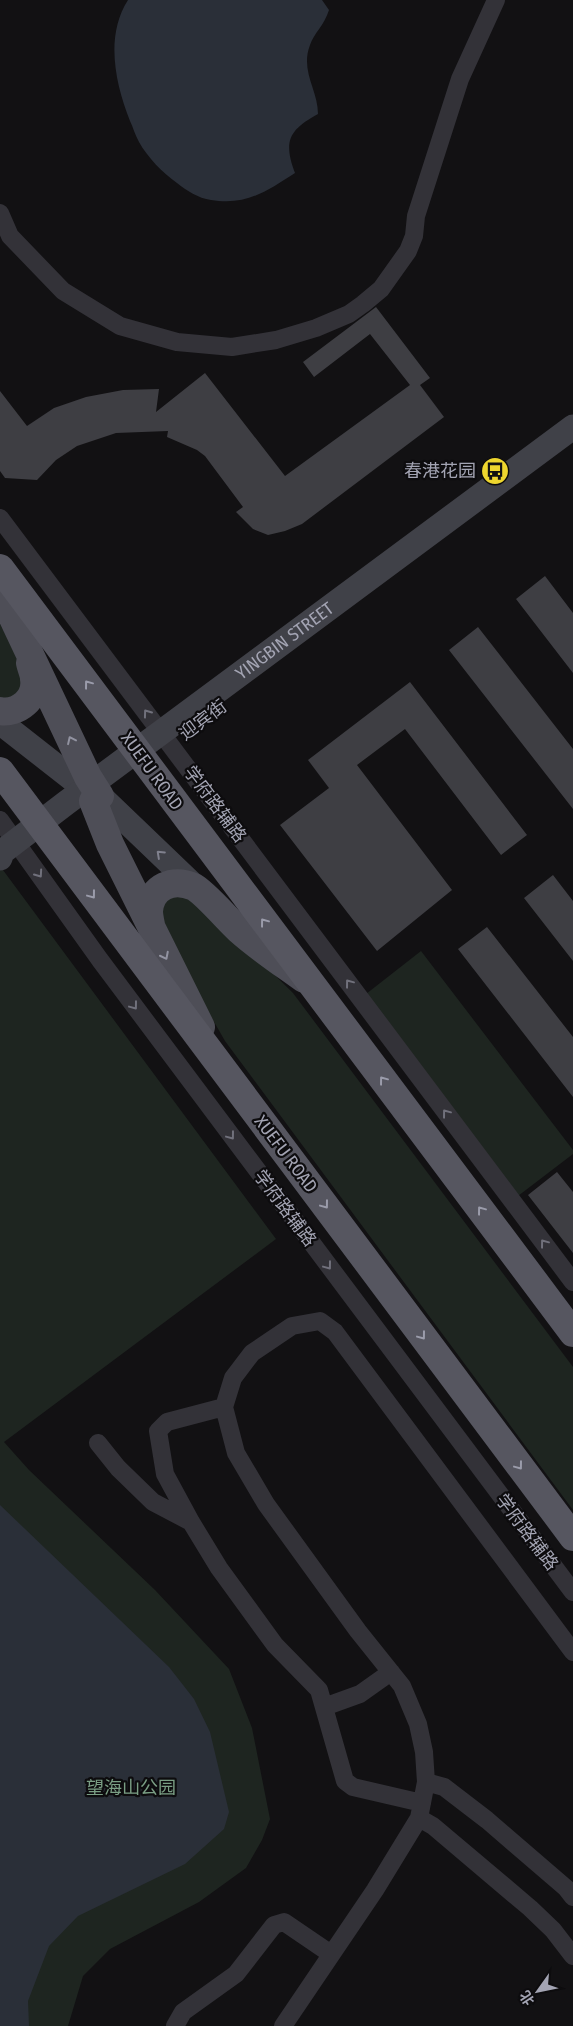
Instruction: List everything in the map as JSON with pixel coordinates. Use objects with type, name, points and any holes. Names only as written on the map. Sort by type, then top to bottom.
[{"type":"highway","name":"XUEFU ROAD","points":[[0,568],[573,1333]]},
{"type":"highway","name":"XUEFU ROAD","points":[[0,771],[573,1537]]},
{"type":"main road","name":"YINGBIN STREET","points":[[13,851],[166,739],[573,427]]},
{"type":"main road","name":"迎宾街","points":[[166,739],[573,445]]},
{"type":"main road","points":[[0,591],[92,793],[110,844],[222,1068]]},
{"type":"main road","points":[[0,711],[17,709],[25,704],[32,695],[35,681],[23,639]]},
{"type":"main road","points":[[0,722],[92,793],[240,930],[313,986]]},
{"type":"main road","points":[[0,863],[10,864],[13,851]]},
{"type":"main road","points":[[152,931],[149,913],[154,895],[158,889],[170,884],[180,884],[196,888]]},
{"type":"street","points":[[0,213],[10,236],[64,291],[120,326],[177,342],[232,347],[276,340],[316,328],[349,314],[381,289],[408,251],[414,236],[416,216],[460,79],[496,0]]},
{"type":"street","name":"学府路辅路","points":[[0,518],[573,1282]]},
{"type":"street","name":"学府路辅路","points":[[0,820],[13,851],[100,960],[573,1592]]},
{"type":"street","points":[[283,2026],[374,1890],[420,1811],[426,1782],[424,1752],[418,1724],[402,1686],[358,1631],[266,1504],[236,1453],[224,1407],[233,1378],[252,1354],[292,1326],[320,1321],[335,1332],[573,1652]]},
{"type":"street","points":[[224,1407],[167,1422],[158,1431],[165,1474],[219,1568],[275,1645],[319,1690],[345,1781],[353,1787],[420,1811],[433,1826],[530,1908],[553,1930],[573,1956]]},
{"type":"street","points":[[98,1443],[118,1468],[153,1502],[191,1522]]},
{"type":"street","points":[[324,1706],[360,1694],[391,1672]]},
{"type":"street","points":[[426,1782],[444,1787],[487,1820],[566,1888],[573,1897]]},
{"type":"street","points":[[175,2026],[182,2012],[236,1974],[274,1925],[284,1922],[331,1954]]},
{"type":"green space","points":[[0,624],[26,675],[18,695],[0,701]]},
{"type":"green space","name":"望海山公园","points":[[0,866],[276,1239],[4,1442],[29,1470],[155,1590],[229,1669],[252,1728],[270,1819],[262,1840],[246,1868],[199,1902],[110,1949],[83,1976],[68,2026],[0,2026]]},
{"type":"green space","points":[[162,893],[196,897],[293,993],[573,1367],[573,1510],[225,1041],[156,920]]},
{"type":"green space","points":[[421,951],[573,1150],[573,1154],[518,1196],[366,994]]},
{"type":"shaded area","points":[[128,0],[322,0],[329,10],[307,54],[308,72],[318,114],[300,125],[291,137],[289,153],[295,173],[256,196],[235,201],[224,201],[206,199],[193,194],[171,179],[156,164],[136,137],[120,91],[117,76],[115,60],[116,29]]},
{"type":"shaded area","points":[[0,1505],[169,1667],[194,1699],[210,1732],[229,1812],[224,1829],[185,1864],[78,1916],[49,1946],[28,2001],[29,2026],[0,2026]]},
{"type":"building","points":[[376,307],[430,378],[420,385],[444,417],[302,524],[268,535],[253,529],[236,512],[243,507],[205,456],[197,450],[167,437],[168,431],[116,433],[77,446],[56,460],[37,480],[5,478],[0,471],[0,391],[27,426],[54,408],[86,397],[123,390],[159,389],[156,412],[205,373],[285,476],[410,385],[370,334],[314,377],[303,362]]},
{"type":"building","points":[[545,576],[573,613],[573,673],[516,599]]},
{"type":"building","points":[[478,627],[573,749],[573,809],[449,650]]},
{"type":"building","points":[[410,682],[527,835],[501,855],[405,729],[357,765],[452,890],[377,951],[280,825],[329,788],[308,760]]},
{"type":"building","points":[[553,875],[573,901],[573,961],[524,898]]},
{"type":"building","points":[[487,927],[573,1037],[573,1097],[458,949]]},
{"type":"building","points":[[557,1172],[573,1192],[573,1253],[528,1195]]},
{"type":"place","name":"春港花园","points":[[495,471]]}]
